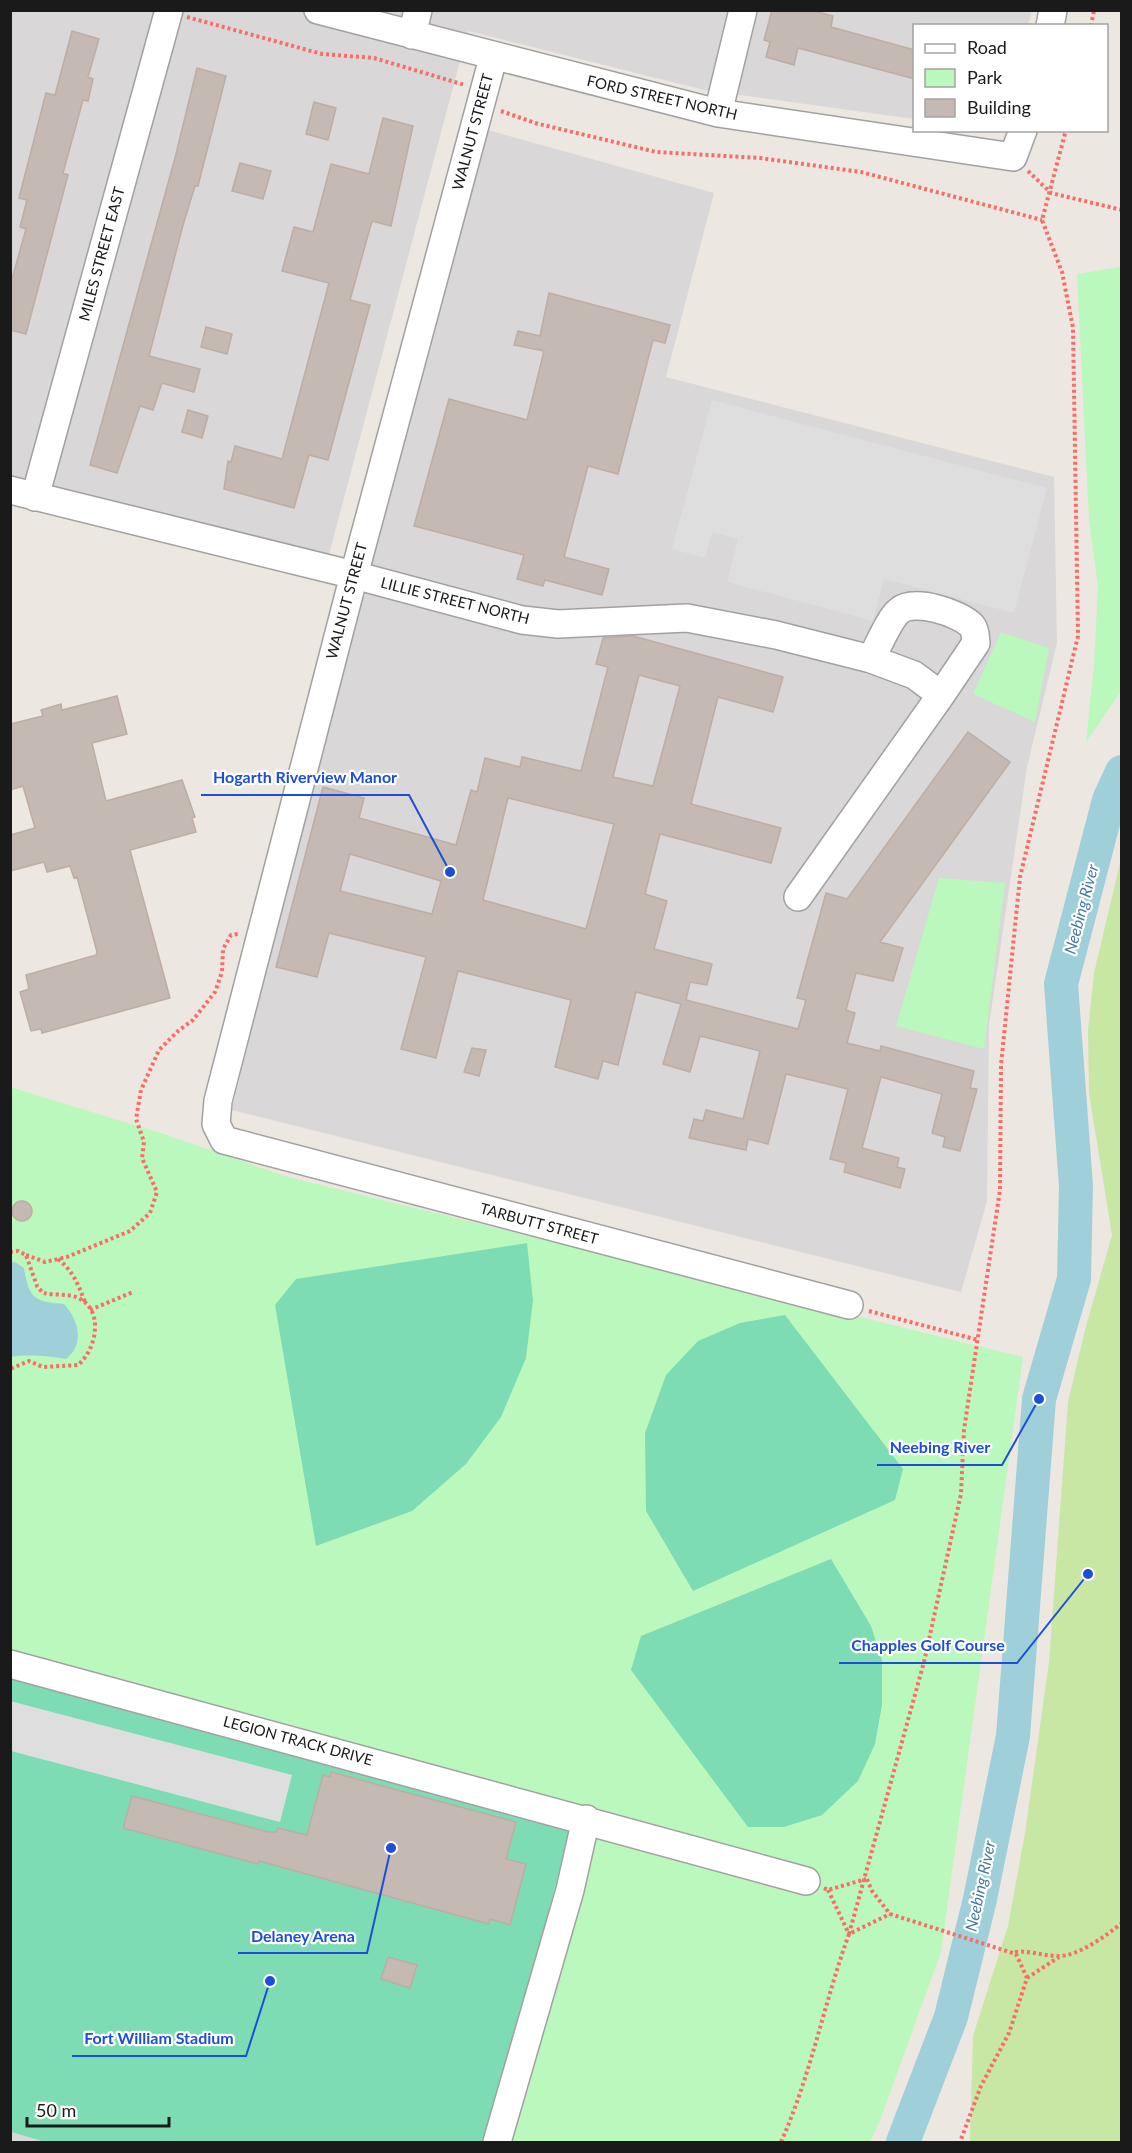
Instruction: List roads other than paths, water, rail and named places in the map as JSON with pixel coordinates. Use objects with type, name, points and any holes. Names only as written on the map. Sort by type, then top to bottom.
[{"type":"street","name":"FORD STREET NORTH","points":[[318,10],[415,23],[493,58],[718,113],[1013,157],[1022,132]]},
{"type":"street","points":[[718,113],[743,10]]},
{"type":"street","name":"MILES STREET EAST","points":[[23,493],[169,11]]},
{"type":"street","name":"WALNUT STREET","points":[[230,1142],[224,1140],[216,1124],[218,1101],[354,575],[493,58]]},
{"type":"street","name":"LILLIE STREET NORTH","points":[[23,493],[354,575],[522,620],[558,624],[687,618],[776,635],[871,659],[914,675],[941,695]]},
{"type":"street","points":[[798,897],[976,644],[974,628],[965,619],[928,606],[910,606],[899,611],[871,659]]},
{"type":"street","name":"TARBUTT STREET","points":[[230,1142],[849,1305]]},
{"type":"street","name":"LEGION TRACK DRIVE","points":[[10,1664],[586,1819],[817,1885]]},
{"type":"street","points":[[497,2142],[570,1890],[586,1819]]},
{"type":"water","points":[[15,1262],[24,1268],[28,1286],[39,1300],[64,1304],[73,1318],[78,1339],[72,1353],[66,1359],[38,1356],[11,1357],[10,1263]]},
{"type":"waterway","name":"Neebing River","points":[[903,2142],[951,2017],[980,1899],[1013,1736],[1039,1399],[1074,1279],[1076,1186],[1061,984],[1109,800],[1122,772]]},
{"type":"place","name":"Hogarth Riverview Manor","points":[[450,872]]},
{"type":"place","name":"Neebing River","points":[[1039,1399]]},
{"type":"place","name":"Chapples Golf Course","points":[[1088,1574]]},
{"type":"place","name":"Delaney Arena","points":[[391,1848]]},
{"type":"place","name":"Fort William Stadium","points":[[270,1981]]}]
